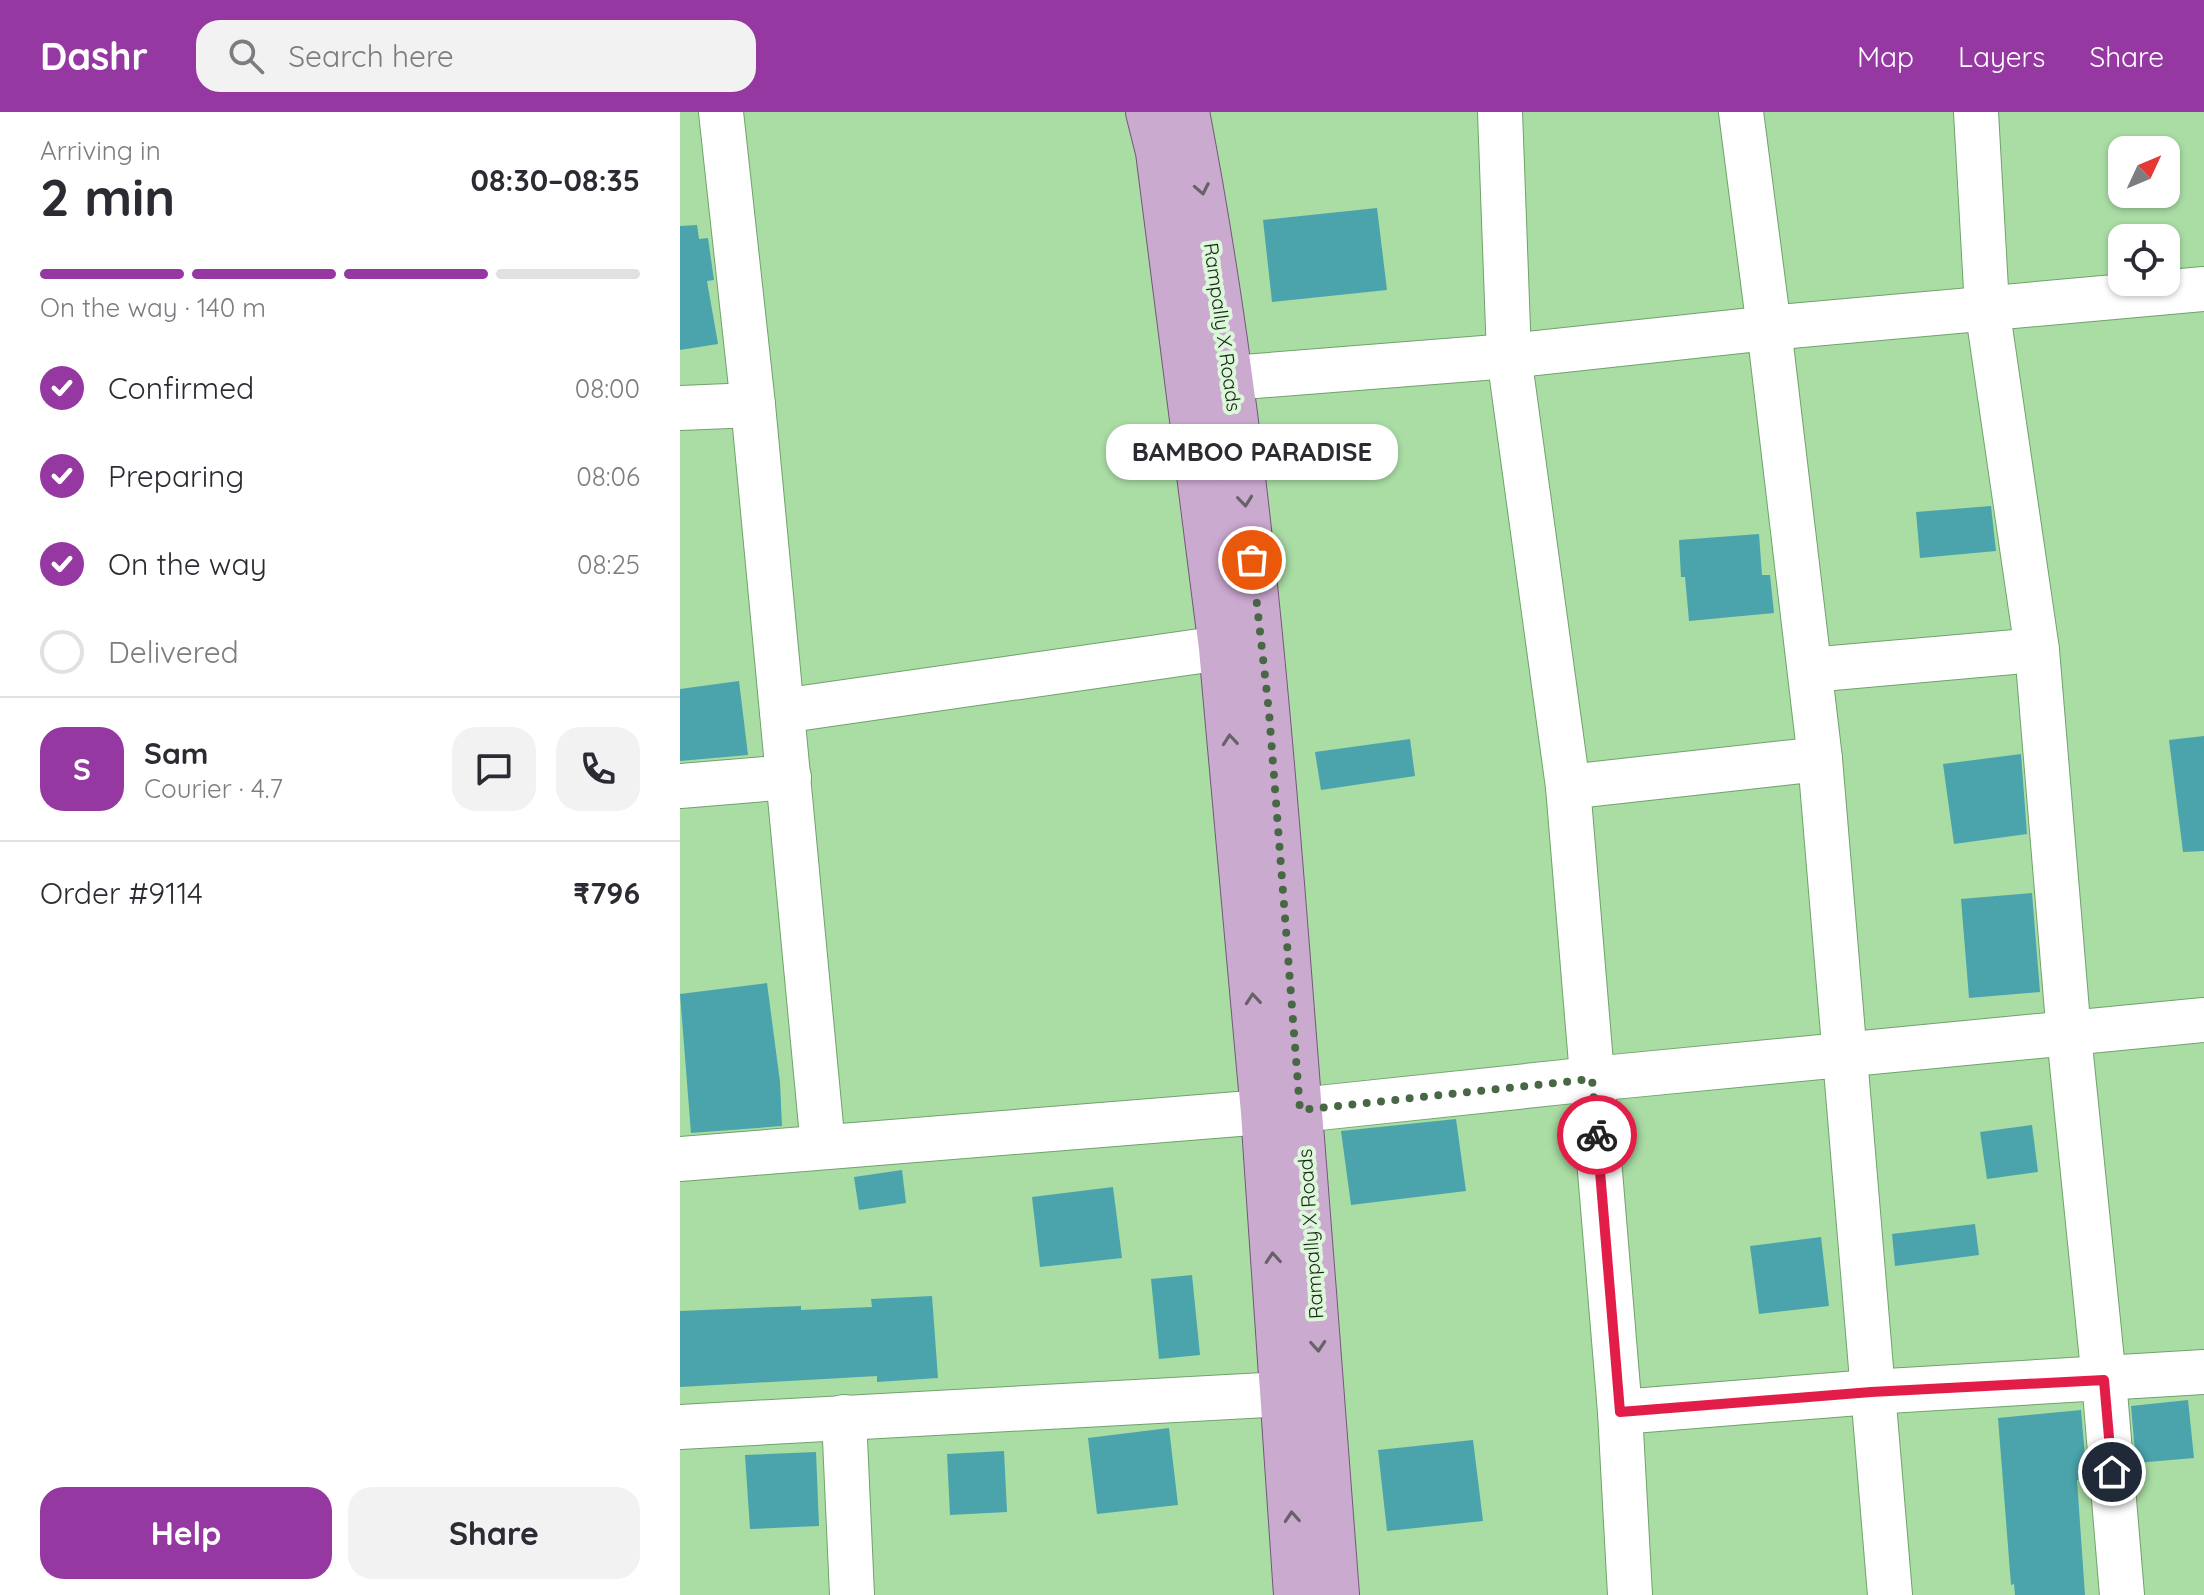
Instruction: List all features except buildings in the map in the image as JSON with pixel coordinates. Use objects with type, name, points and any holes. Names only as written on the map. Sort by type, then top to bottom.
[{"type":"main road","points":[[1148,112],[1158,152],[1282,1111],[1283,1394],[1296,1595]]},
{"type":"main road","name":"Rampally X Roads","points":[[1187,112],[1207,214],[1231,378],[1269,712],[1282,1111],[1337,1595]]},
{"type":"street","points":[[721,112],[753,405],[823,1147]]},
{"type":"street","points":[[1500,112],[1509,356],[1568,787],[1620,1412],[1630,1595]]},
{"type":"street","points":[[1741,112],[1820,759],[1890,1595]]},
{"type":"street","points":[[1976,112],[1987,307],[2037,650],[2069,1035],[2122,1595]]},
{"type":"street","points":[[1231,378],[1509,356],[1769,328],[2204,289]]},
{"type":"street","points":[[680,408],[753,405]]},
{"type":"street","points":[[782,711],[1221,648]]},
{"type":"street","points":[[1810,670],[2037,650]]},
{"type":"street","points":[[1568,787],[1820,759]]},
{"type":"street","points":[[680,786],[789,777]]},
{"type":"street","points":[[680,1159],[1282,1111],[2204,1020]]},
{"type":"street","points":[[1620,1412],[1871,1392],[2204,1372]]},
{"type":"street","points":[[680,1427],[1283,1394]]},
{"type":"street","points":[[844,1417],[852,1595]]},
{"type":"way so far","points":[[1252,560],[1269,712],[1300,1110],[1592,1079],[1597,1135]]},
{"type":"place","name":"BAMBOO PARADISE","points":[[1252,560]]},
{"type":"route","points":[[1597,1135],[1620,1412],[1871,1392],[2104,1380],[2112,1472]]}]
